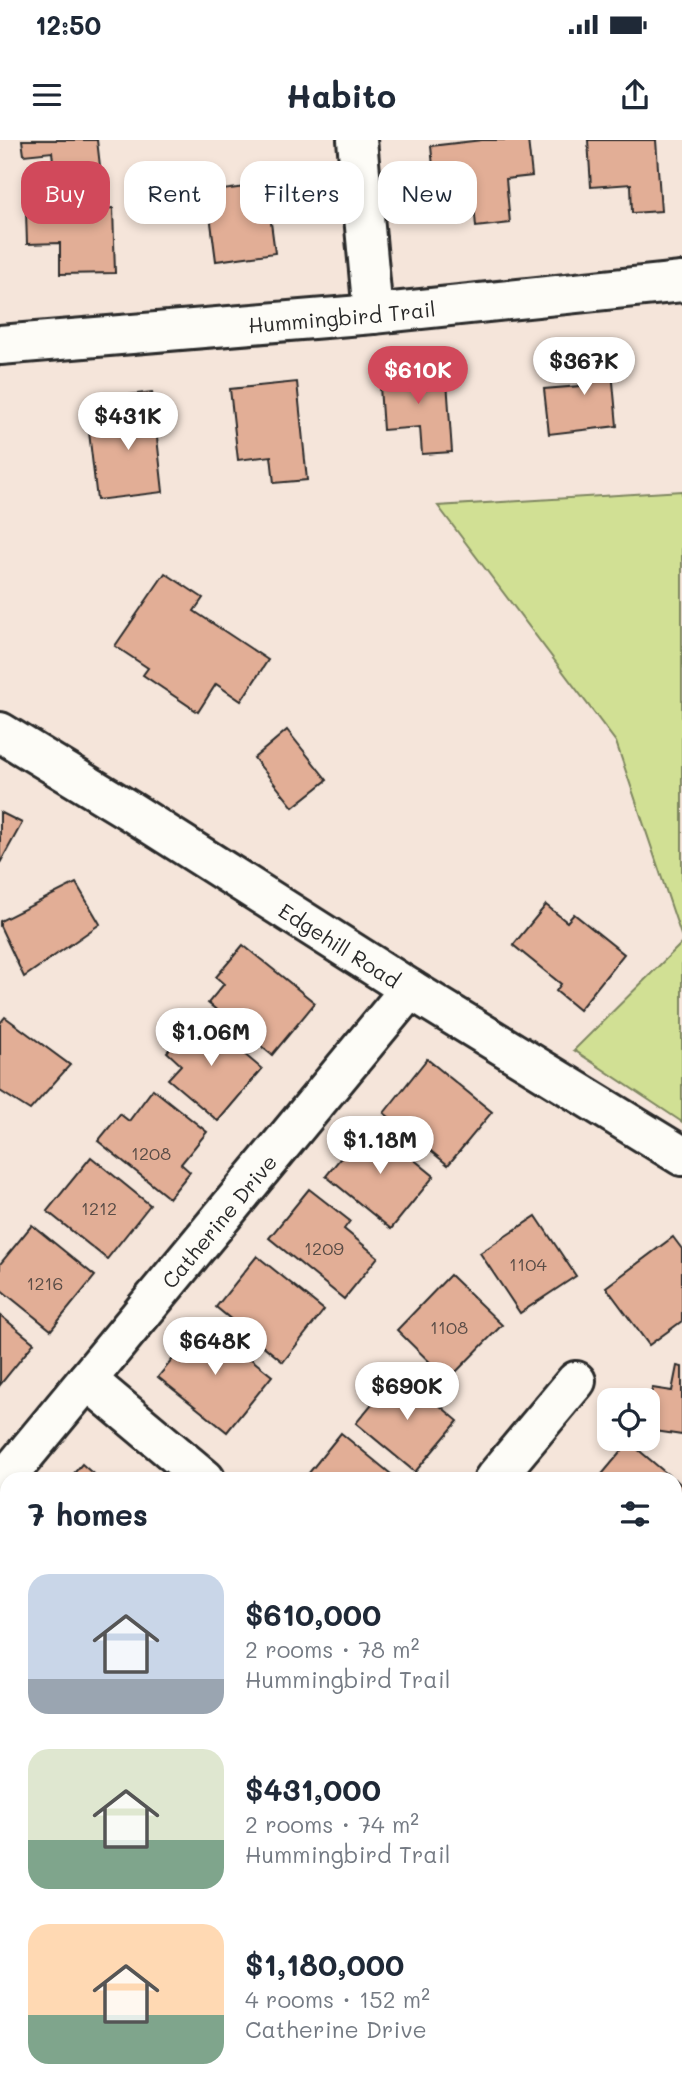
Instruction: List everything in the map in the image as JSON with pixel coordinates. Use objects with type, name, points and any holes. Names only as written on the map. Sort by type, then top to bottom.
[{"type":"street","points":[[357,140],[373,314]]},
{"type":"street","name":"Hummingbird Trail","points":[[0,345],[373,314],[682,282]]},
{"type":"street","name":"Edgehill Road","points":[[0,732],[682,1156]]},
{"type":"street","name":"Catherine Drive","points":[[11,1472],[410,989]]},
{"type":"street","points":[[87,1380],[197,1472]]},
{"type":"street","points":[[500,1472],[576,1381]]},
{"type":"green space","points":[[682,491],[682,938],[616,742],[438,506]]},
{"type":"green space","points":[[682,943],[682,1122],[574,1050]]},
{"type":"building","points":[[22,140],[97,140],[99,161],[53,161],[52,152],[24,155]]},
{"type":"building","points":[[482,140],[528,140],[532,176],[506,179],[510,223],[476,227],[477,161],[432,161],[431,146]]},
{"type":"building","points":[[588,140],[656,140],[661,211],[632,213],[631,184],[591,187]]},
{"type":"building","points":[[240,188],[240,224],[271,224],[275,253],[216,261],[211,224],[226,224],[226,189]]},
{"type":"building","points":[[110,208],[113,208],[115,273],[60,274],[60,243],[27,244],[26,224],[110,224]]},
{"type":"building","points":[[610,349],[617,426],[549,434],[544,389],[580,386],[576,352]]},
{"type":"building","points":[[446,367],[452,452],[422,454],[420,427],[383,430],[379,372]]},
{"type":"building","points":[[297,382],[307,480],[274,483],[271,456],[238,460],[230,389]]},
{"type":"building","points":[[152,392],[163,492],[97,500],[89,432],[123,428],[120,396]]},
{"type":"building","points":[[165,573],[203,598],[194,611],[268,660],[241,701],[216,684],[198,712],[143,675],[148,668],[115,646]]},
{"type":"building","points":[[287,730],[327,780],[293,807],[254,758]]},
{"type":"building","points":[[0,812],[22,823],[0,863]]},
{"type":"building","points":[[76,883],[100,924],[24,977],[0,921]]},
{"type":"building","points":[[546,905],[567,922],[574,914],[624,954],[579,1010],[556,991],[561,984],[513,945]]},
{"type":"building","points":[[243,945],[315,1003],[272,1055],[208,1003],[224,984],[216,977]]},
{"type":"building","points":[[198,1015],[262,1069],[218,1121],[168,1079],[181,1065],[167,1052]]},
{"type":"building","points":[[5,1017],[70,1065],[30,1110],[0,1091],[0,1023]]},
{"type":"building","points":[[427,1059],[492,1112],[448,1165],[384,1113]]},
{"type":"building","points":[[153,1089],[207,1132],[181,1164],[190,1172],[169,1198],[98,1141],[120,1114],[129,1121]]},
{"type":"building","points":[[369,1123],[434,1176],[391,1229],[326,1176]]},
{"type":"building","points":[[91,1157],[150,1205],[107,1259],[47,1211]]},
{"type":"building","points":[[309,1189],[350,1221],[344,1229],[378,1257],[344,1299],[269,1238]]},
{"type":"building","points":[[536,1216],[576,1276],[520,1313],[480,1253]]},
{"type":"building","points":[[32,1225],[95,1276],[51,1330],[0,1289],[0,1264]]},
{"type":"building","points":[[673,1237],[682,1249],[682,1321],[649,1345],[606,1287]]},
{"type":"building","points":[[257,1256],[324,1310],[283,1362],[216,1307]]},
{"type":"building","points":[[450,1275],[502,1325],[448,1380],[397,1330]]},
{"type":"building","points":[[0,1315],[34,1343],[0,1385]]},
{"type":"building","points":[[204,1321],[272,1376],[227,1432],[158,1377]]},
{"type":"building","points":[[677,1366],[682,1367],[682,1435],[660,1432],[660,1389],[672,1391]]},
{"type":"building","points":[[399,1371],[458,1421],[415,1472],[356,1423]]},
{"type":"building","points":[[341,1433],[388,1472],[310,1472]]},
{"type":"building","points":[[621,1451],[640,1451],[665,1472],[604,1472]]},
{"type":"building","points":[[82,1464],[91,1472],[75,1472]]}]
